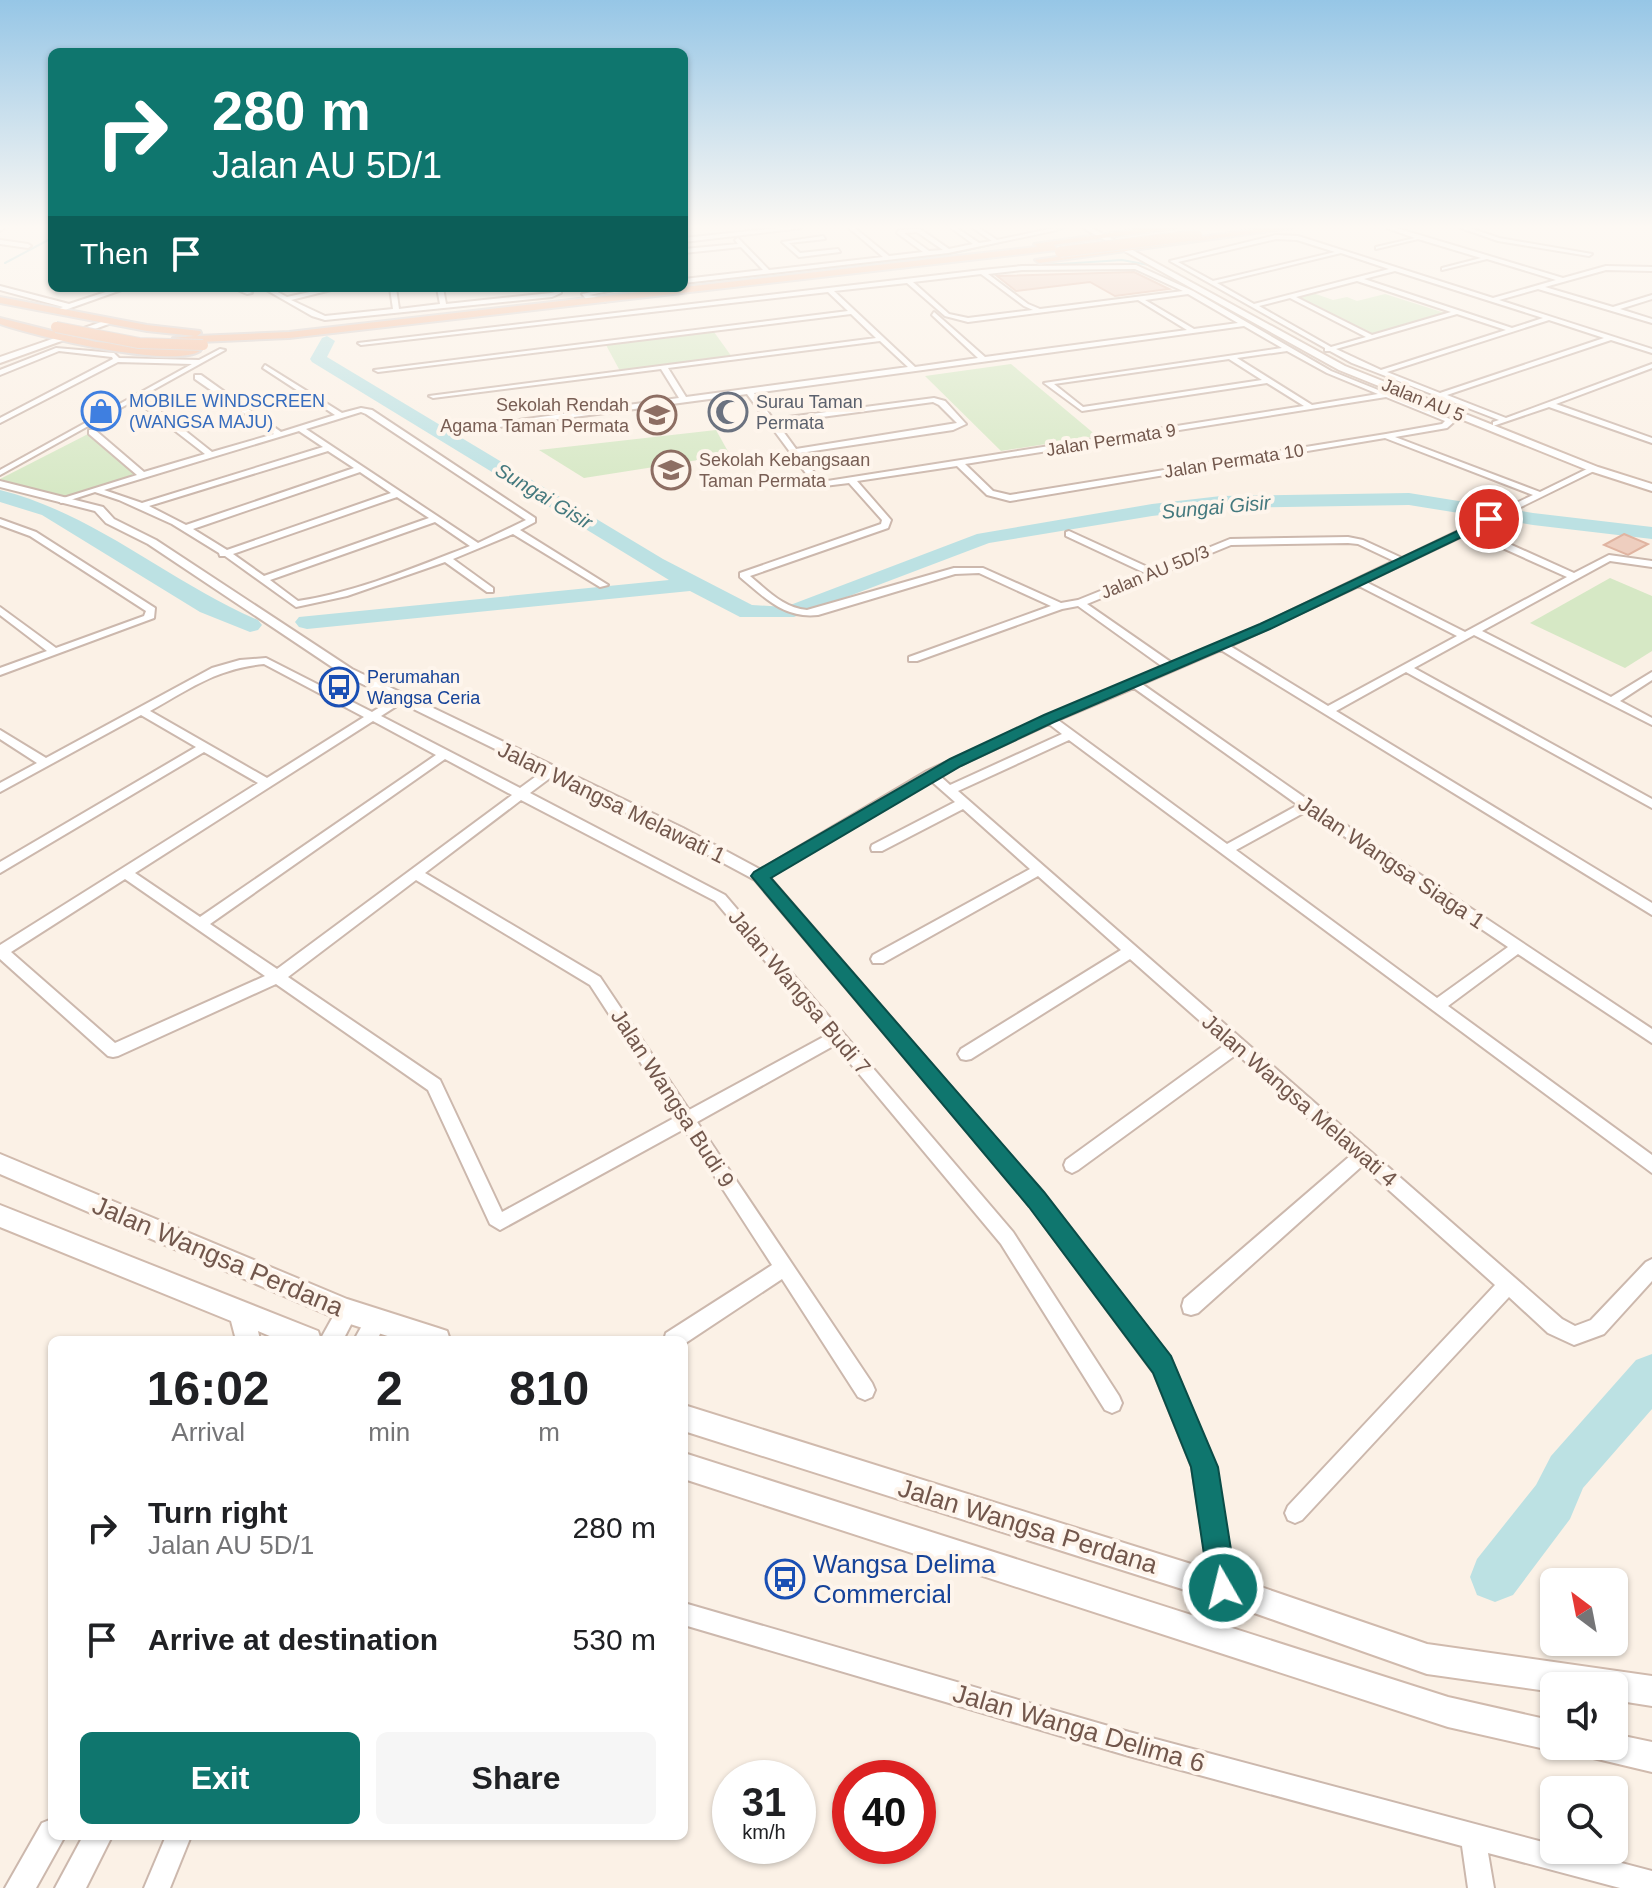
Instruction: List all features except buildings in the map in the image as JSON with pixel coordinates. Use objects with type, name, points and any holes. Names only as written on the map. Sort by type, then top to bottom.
[{"type":"highway","points":[[16,316],[84,345],[152,351],[222,350],[293,337],[470,316]]},
{"type":"highway","points":[[34,316],[58,332],[164,340],[293,337]]},
{"type":"highway","points":[[93,316],[143,327],[293,337]]},
{"type":"highway","points":[[0,321],[139,343],[203,345],[482,316]]},
{"type":"highway","points":[[84,345],[92,338],[109,332],[143,327]]},
{"type":"main road","name":"Jalan AU 5","points":[[1252,316],[1342,368],[1594,469],[1652,488]]},
{"type":"main road","points":[[0,357],[58,332],[107,320]]},
{"type":"main road","name":"Jalan Wangsa Perdana","points":[[0,1164],[347,1311],[371,1330],[411,1336]]},
{"type":"main road","name":"Jalan Wangsa Perdana","points":[[0,1216],[300,1336]]},
{"type":"main road","points":[[241,1311],[247,1336]]},
{"type":"main road","name":"Jalan Wangsa Perdana","points":[[688,1419],[1223,1588],[1427,1659],[1652,1691]]},
{"type":"main road","name":"Jalan Wangsa Perdana","points":[[688,1467],[1448,1712],[1540,1733]]},
{"type":"main road","points":[[1628,1752],[1652,1757]]},
{"type":"street","points":[[321,316],[347,316]]},
{"type":"street","points":[[361,343],[557,316]]},
{"type":"street","points":[[619,316],[627,339]]},
{"type":"street","points":[[378,370],[819,316]]},
{"type":"street","points":[[858,316],[914,369]]},
{"type":"street","points":[[938,316],[986,356],[996,358],[1261,322]]},
{"type":"street","points":[[952,316],[968,320],[999,316]]},
{"type":"street","points":[[1169,316],[1193,331]]},
{"type":"street","points":[[1230,316],[1329,372],[1387,395]]},
{"type":"street","points":[[1272,316],[1381,372],[1505,420]]},
{"type":"street","points":[[1330,316],[1372,337]]},
{"type":"street","points":[[1315,353],[1444,316]]},
{"type":"street","points":[[1470,316],[1513,331]]},
{"type":"street","points":[[1544,316],[1652,351]]},
{"type":"street","points":[[1381,372],[1550,318]]},
{"type":"street","points":[[968,320],[962,329],[986,356]]},
{"type":"street","points":[[492,426],[914,369],[1184,325]]},
{"type":"street","points":[[1440,395],[1611,338]]},
{"type":"street","points":[[433,396],[881,339]]},
{"type":"street","points":[[0,373],[46,351],[58,349],[114,355],[117,360]]},
{"type":"street","points":[[1269,381],[1082,409],[1048,383],[1288,349]]},
{"type":"street","points":[[0,473],[222,350]]},
{"type":"street","points":[[1230,357],[1312,408]]},
{"type":"street","points":[[0,421],[117,360],[201,362]]},
{"type":"street","points":[[663,366],[684,400]]},
{"type":"street","points":[[1488,426],[1652,366]]},
{"type":"street","points":[[265,367],[339,415]]},
{"type":"street","points":[[198,377],[279,434]]},
{"type":"street","points":[[749,391],[793,452],[953,428],[962,424],[942,403],[934,400],[772,421]]},
{"type":"street","name":"Jalan Permata 9","points":[[793,452],[819,485],[1403,392]]},
{"type":"street","name":"Jalan Permata 10","points":[[960,464],[990,493],[1010,498],[1444,426],[1451,421],[1387,395]]},
{"type":"street","points":[[146,404],[211,455]]},
{"type":"street","points":[[1549,404],[1652,441]]},
{"type":"street","points":[[61,500],[339,415],[369,412],[532,520],[445,557],[309,604],[296,604],[264,579],[145,505],[96,490]]},
{"type":"street","points":[[299,428],[475,545]]},
{"type":"street","points":[[92,432],[143,476]]},
{"type":"street","points":[[1642,438],[1652,434]]},
{"type":"street","points":[[1386,436],[1540,495]]},
{"type":"street","points":[[145,505],[329,448]]},
{"type":"street","points":[[0,464],[17,466]]},
{"type":"street","points":[[184,529],[360,469]]},
{"type":"street","points":[[760,876],[931,774],[1403,562],[1594,469]]},
{"type":"street","points":[[852,481],[883,513],[887,520],[885,526],[743,575],[782,608],[799,615],[969,569],[989,573],[1060,606]]},
{"type":"street","name":"Jalan Wangsa Melawati 1","points":[[0,484],[99,509],[110,521],[152,542],[348,672],[678,832],[760,876],[1036,1199],[1162,1365],[1204,1467],[1223,1588]]},
{"type":"street","points":[[223,554],[396,494]]},
{"type":"street","points":[[264,579],[435,519]]},
{"type":"street","points":[[0,522],[33,534],[151,610],[149,618],[0,672]]},
{"type":"street","points":[[513,530],[603,585]]},
{"type":"street","points":[[1470,530],[1574,577]]},
{"type":"street","points":[[1069,534],[1153,573]]},
{"type":"street","name":"Jalan AU 5D/3","points":[[913,659],[1060,606],[1080,603],[1230,542],[1348,540],[1360,542],[1403,562]]},
{"type":"street","points":[[445,557],[490,590]]},
{"type":"street","points":[[1329,710],[1609,558],[1652,564]]},
{"type":"street","points":[[1359,582],[1652,722]]},
{"type":"street","points":[[1080,603],[1170,667]]},
{"type":"street","points":[[0,610],[55,652]]},
{"type":"street","points":[[0,623],[12,619]]},
{"type":"street","points":[[1221,645],[1652,910]]},
{"type":"street","name":"Jalan Wangsa Budi 7","points":[[142,711],[216,670],[240,663],[266,661],[720,898],[1007,1238],[1112,1403]]},
{"type":"street","points":[[1408,669],[1652,804]]},
{"type":"street","points":[[1611,702],[1652,675]]},
{"type":"street","name":"Jalan Wangsa Siaga 1","points":[[1134,683],[1307,805],[1652,1037]]},
{"type":"street","points":[[402,698],[0,952],[113,1051],[276,978],[550,772]]},
{"type":"street","points":[[0,788],[142,711],[267,783]]},
{"type":"street","points":[[1049,719],[1652,1165]]},
{"type":"street","points":[[0,734],[46,763]]},
{"type":"street","points":[[949,790],[1070,735]]},
{"type":"street","points":[[0,868],[204,747]]},
{"type":"street","points":[[199,925],[445,754]]},
{"type":"street","name":"Jalan Wangsa Melawati 4","points":[[931,774],[1555,1326],[1574,1336],[1597,1327],[1652,1268]]},
{"type":"street","points":[[877,848],[964,803]]},
{"type":"street","points":[[1228,849],[1307,805]]},
{"type":"street","points":[[878,959],[1039,870]]},
{"type":"street","points":[[126,873],[434,1085],[500,1222],[838,1036]]},
{"type":"street","name":"Jalan Wangsa Budi 9","points":[[416,874],[595,981],[865,1390]]},
{"type":"street","points":[[1437,1006],[1518,947]]},
{"type":"street","points":[[966,1054],[1131,951]]},
{"type":"street","points":[[1072,1165],[1237,1045]]},
{"type":"street","points":[[1191,1306],[1362,1156]]},
{"type":"street","points":[[679,1336],[783,1268]]},
{"type":"street","points":[[1295,1513],[1508,1285]]},
{"type":"street","points":[[333,1336],[347,1311]]},
{"type":"street","name":"Jalan Wanga Delima 6","points":[[688,1615],[885,1670],[1129,1744],[1474,1839],[1652,1884]]},
{"type":"street","points":[[1474,1839],[1481,1888]]},
{"type":"street","points":[[20,1888],[48,1840]]},
{"type":"street","points":[[70,1888],[96,1840]]},
{"type":"street","points":[[157,1888],[177,1840]]},
{"type":"green space","points":[[1335,316],[1434,316],[1371,334]]},
{"type":"green space","points":[[714,332],[732,357],[620,371],[606,345]]},
{"type":"green space","points":[[1011,364],[1097,436],[1001,451],[925,376]]},
{"type":"green space","points":[[716,430],[730,455],[584,478],[539,450]]},
{"type":"green space","points":[[90,433],[140,475],[66,499],[0,479]]},
{"type":"green space","points":[[1610,578],[1652,596],[1652,651],[1625,668],[1530,623]]},
{"type":"waterway","name":"Sungai Gisir","points":[[327,341],[318,359],[655,564],[694,584]]},
{"type":"waterway","points":[[0,496],[49,511],[208,607],[250,625]]},
{"type":"waterway","name":"Sungai Gisir","points":[[794,610],[984,538],[1152,510],[1221,502],[1409,499],[1533,519],[1652,533]]},
{"type":"waterway","points":[[307,622],[694,584]]},
{"type":"waterway","name":"Sungai Gisir","points":[[694,584],[748,612],[778,612]]},
{"type":"waterway","points":[[1495,1577],[1553,1502],[1567,1472],[1652,1376]]},
{"type":"place","name":"MOBILE WINDSCREEN (WANGSA MAJU)","points":[[101,411]]},
{"type":"place","name":"Surau Taman Permata","points":[[728,412]]},
{"type":"place","name":"Sekolah Rendah Agama Taman Permata","points":[[657,415]]},
{"type":"place","name":"Sekolah Kebangsaan Taman Permata","points":[[671,470]]},
{"type":"place","name":"Perumahan Wangsa Ceria","points":[[339,687]]},
{"type":"place","name":"Wangsa Delima Commercial","points":[[785,1579]]},
{"type":"route","points":[[1223,1588],[1204,1467],[1162,1365],[1036,1199],[760,876],[931,774],[1049,719],[1265,627],[1489,519]]}]
